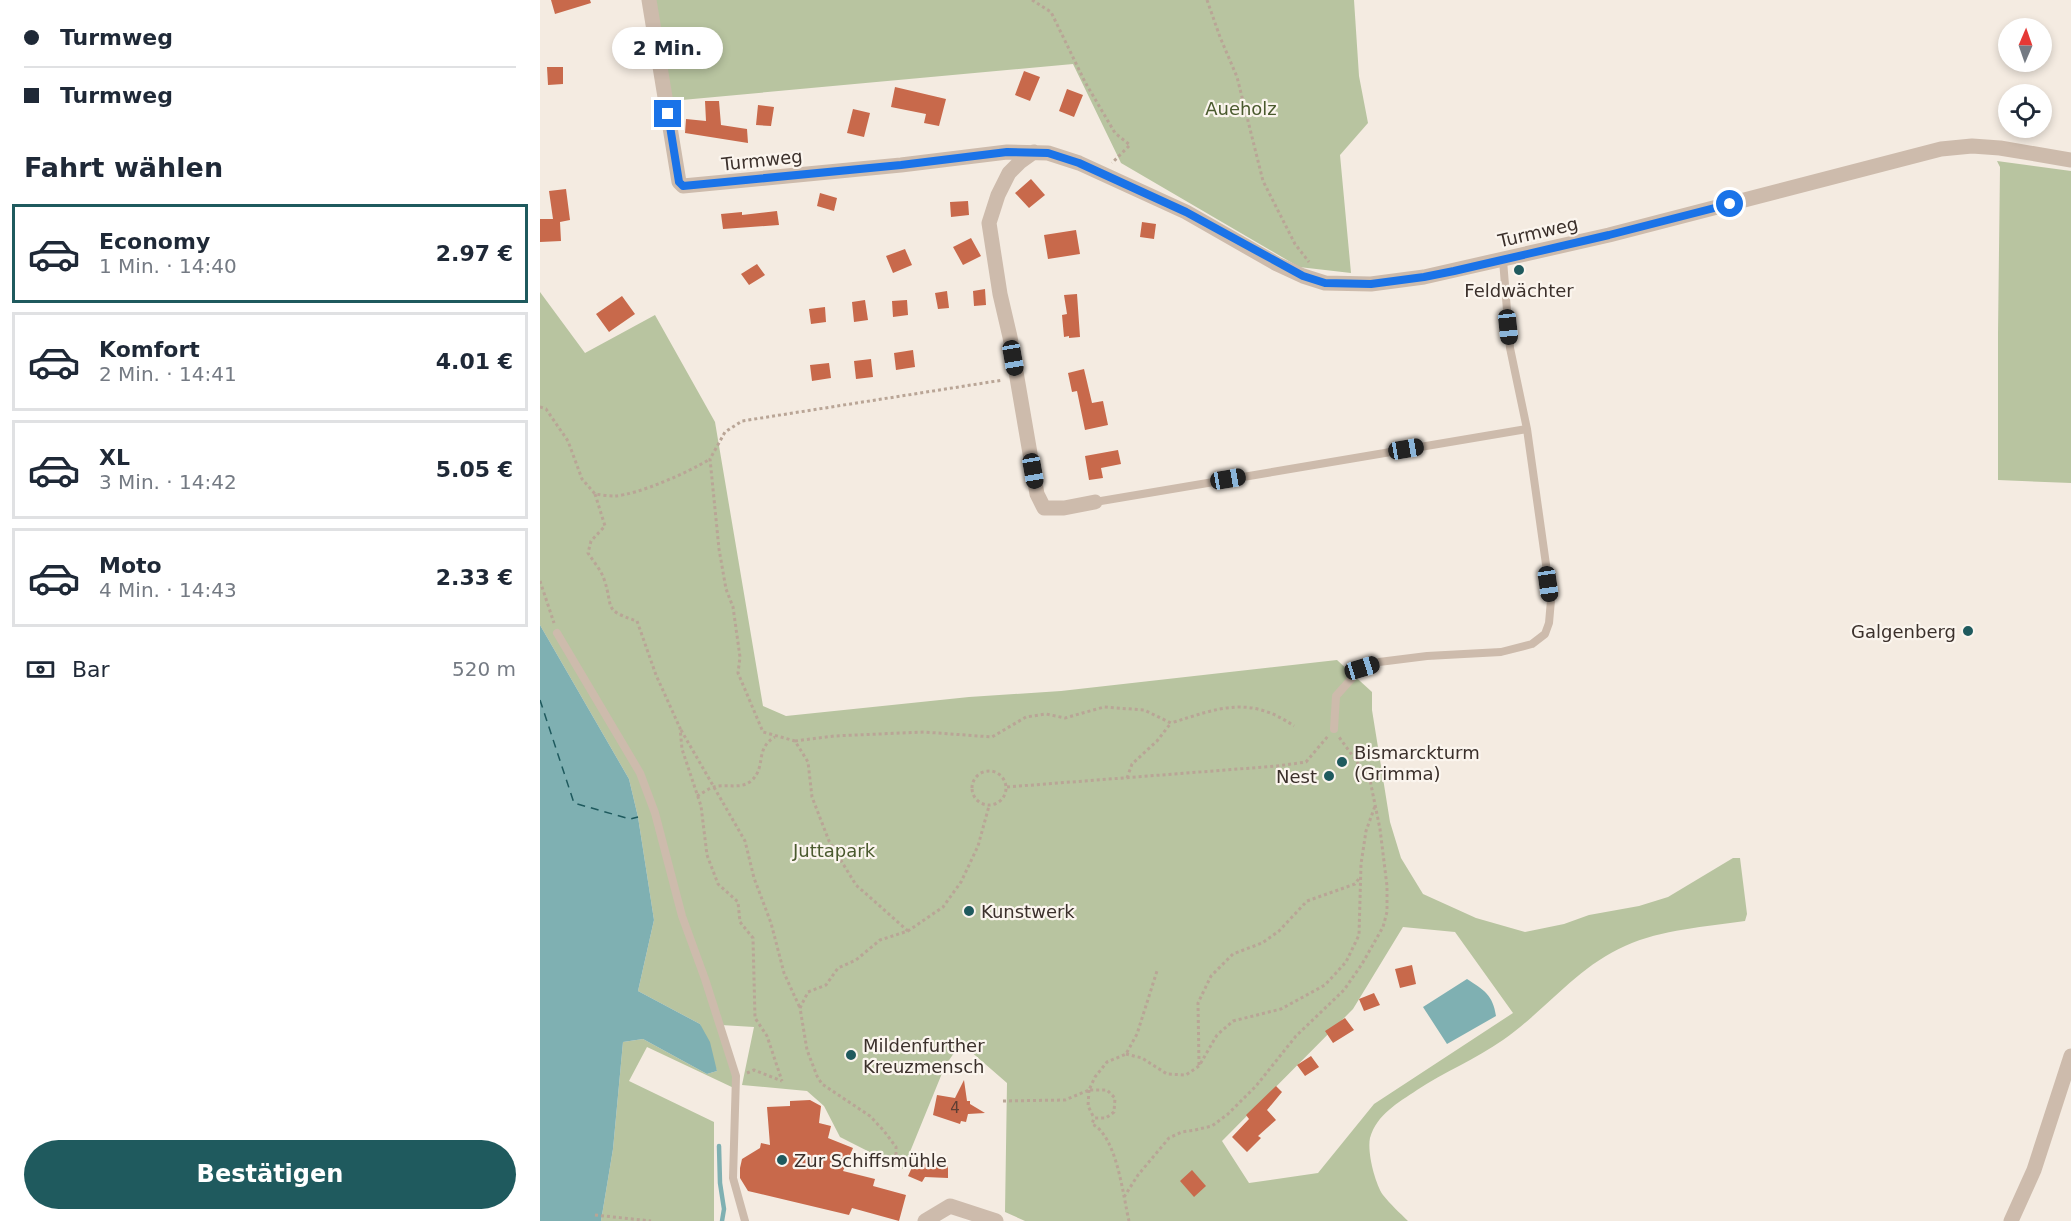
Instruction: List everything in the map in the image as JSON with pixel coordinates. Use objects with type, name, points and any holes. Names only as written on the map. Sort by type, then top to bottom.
[{"type":"street","name":"Turmweg","points":[[649,0],[679,182],[683,186],[901,165],[1007,152],[1048,153],[1079,163],[1186,212],[1286,268],[1325,283],[1381,283],[1424,277],[1503,260],[1609,235],[1941,149],[1972,146],[2000,148],[2071,160]]},
{"type":"street","points":[[1034,152],[1010,173],[998,195],[989,223],[1000,294],[1037,494],[1044,508],[1064,508],[1095,502]]},
{"type":"street","points":[[2011,1221],[2034,1170],[2071,1056]]},
{"type":"street","points":[[925,1221],[950,1206],[996,1221]]},
{"type":"lane","points":[[1334,729],[1336,696],[1362,668],[1379,662],[1427,656],[1501,652],[1532,644],[1545,634],[1550,623],[1551,600],[1527,429],[1510,348],[1503,260]]},
{"type":"lane","points":[[1095,502],[1527,429]]},
{"type":"lane","points":[[557,633],[640,773],[655,813],[682,916],[736,1076],[733,1178],[745,1221]]},
{"type":"path","points":[[1032,0],[1051,12],[1085,82],[1115,133],[1130,145],[1108,167],[1104,175]]},
{"type":"path","points":[[1207,0],[1237,77],[1263,181],[1295,244],[1325,283]]},
{"type":"path","points":[[595,494],[615,496],[690,471],[710,459],[725,432],[742,421],[1017,378]]},
{"type":"path","points":[[540,407],[546,409],[568,441],[582,479],[595,494],[605,526],[591,542],[588,553],[603,578],[610,607],[617,615],[637,621],[656,675],[680,728],[746,841],[754,878],[771,923],[784,973],[800,1008],[807,1050],[817,1076],[822,1084],[870,1116],[884,1131],[896,1148],[896,1167]]},
{"type":"path","points":[[710,459],[719,549],[726,589],[733,608],[740,657],[738,673],[763,732],[795,741],[834,736],[924,732],[992,737],[1026,717],[1046,714],[1065,718],[1104,706],[1144,710],[1171,723]]},
{"type":"path","points":[[540,581],[557,633]]},
{"type":"path","points":[[1127,778],[1132,764],[1157,741],[1171,723],[1219,708],[1249,706],[1277,714],[1294,726]]},
{"type":"path","points":[[680,728],[682,749],[701,806],[707,855],[718,884],[738,902],[740,922],[753,938],[755,1018],[766,1036],[782,1081],[754,1070],[736,1076]]},
{"type":"path","points":[[1007,787],[1306,762],[1334,729],[1370,780],[1380,829],[1387,886],[1387,912],[1383,927],[1362,964],[1344,990],[1296,1036],[1256,1086],[1228,1114],[1212,1126],[1195,1131],[1182,1131],[1169,1138],[1138,1175],[1124,1197]]},
{"type":"path","points":[[697,796],[715,786],[744,786],[753,779],[758,771],[766,742],[775,737]]},
{"type":"path","points":[[795,741],[808,762],[812,797],[829,841],[856,885],[908,931]]},
{"type":"path","points":[[988,770],[1001,774],[1007,787],[1002,800],[989,806],[976,801],[970,788],[975,775],[988,770]]},
{"type":"path","points":[[800,1008],[808,992],[826,985],[838,968],[856,960],[880,940],[908,931],[936,914],[956,891],[978,846],[989,806]]},
{"type":"path","points":[[1130,1221],[1112,1148],[1100,1127],[1092,1124],[1094,1118],[1088,1106],[1089,1090],[1095,1077],[1107,1062],[1126,1054],[1142,1058],[1167,1074],[1186,1075],[1198,1066],[1217,1035],[1233,1021],[1281,1009],[1325,985],[1346,962],[1359,935],[1361,875],[1366,831],[1375,806]]},
{"type":"path","points":[[1198,1066],[1198,1003],[1211,976],[1233,954],[1262,942],[1279,931],[1307,901],[1355,884],[1361,875]]},
{"type":"path","points":[[1126,1054],[1137,1034],[1157,971]]},
{"type":"path","points":[[1003,1101],[1065,1100],[1089,1090],[1107,1090],[1115,1098],[1114,1112],[1106,1118],[1094,1118]]},
{"type":"path","points":[[595,1215],[651,1221]]},
{"type":"green space","name":"Aueholz","points":[[655,0],[1354,0],[1359,76],[1368,123],[1340,155],[1351,273],[1299,267],[1121,163],[1073,64],[671,101]]},
{"type":"green space","points":[[1997,161],[2071,171],[2071,483],[1998,480],[2000,167]]},
{"type":"green space","name":"Juttapark","points":[[540,292],[585,353],[655,315],[715,422],[763,706],[786,716],[969,697],[1061,691],[1337,660],[1372,692],[1372,710],[1390,822],[1401,858],[1423,894],[1476,918],[1525,932],[1564,924],[1589,915],[1639,906],[1668,897],[1733,858],[1740,858],[1747,914],[1745,921],[1684,929],[1654,936],[1639,940],[1608,955],[1577,977],[1503,1040],[1427,1083],[1389,1110],[1378,1122],[1370,1138],[1372,1167],[1383,1195],[1408,1221],[1025,1221],[1005,1212],[1007,1083],[961,1043],[945,1066],[903,1169],[840,1137],[824,1106],[807,1091],[742,1085],[754,1027],[721,1025],[736,1089],[647,1047],[629,1081],[714,1122],[714,1221],[601,1221],[613,1149],[623,1042],[643,1039],[707,1074],[717,1071],[700,1024],[638,991],[654,920],[638,817],[629,779],[540,625]],"holes":[[[1403,927],[1455,932],[1513,1013],[1374,1104],[1318,1173],[1249,1183],[1222,1141],[1353,1009]]]},
{"type":"water","points":[[540,625],[629,779],[638,817],[654,920],[638,991],[700,1024],[710,1042],[717,1071],[707,1074],[643,1039],[623,1042],[613,1149],[601,1221],[540,1221]]},
{"type":"water","points":[[1467,979],[1487,994],[1493,1003],[1496,1016],[1447,1044],[1423,1007]]},
{"type":"building","points":[[551,0],[590,0],[591,3],[555,14]]},
{"type":"building","points":[[547,67],[563,67],[563,84],[548,85]]},
{"type":"building","points":[[1024,71],[1040,77],[1030,101],[1015,95]]},
{"type":"building","points":[[895,87],[946,99],[939,126],[924,123],[926,114],[891,107]]},
{"type":"building","points":[[1067,89],[1083,95],[1074,117],[1059,111]]},
{"type":"building","points":[[705,101],[719,101],[721,125],[747,129],[748,143],[685,133],[686,119],[706,121]]},
{"type":"building","points":[[758,105],[774,107],[771,126],[756,125]]},
{"type":"building","points":[[853,109],[870,113],[864,137],[847,133]]},
{"type":"building","points":[[1031,179],[1045,195],[1029,208],[1015,193]]},
{"type":"building","points":[[566,189],[570,220],[560,222],[561,241],[540,242],[540,219],[553,219],[549,191]]},
{"type":"building","points":[[820,193],[837,198],[834,211],[817,206]]},
{"type":"building","points":[[968,201],[969,215],[951,217],[950,202]]},
{"type":"building","points":[[777,211],[779,225],[723,229],[721,214],[742,212],[742,215]]},
{"type":"building","points":[[1142,222],[1156,224],[1154,239],[1140,237]]},
{"type":"building","points":[[1076,230],[1080,254],[1048,259],[1044,235]]},
{"type":"building","points":[[971,238],[981,256],[963,265],[953,247]]},
{"type":"building","points":[[905,249],[912,265],[893,273],[886,256]]},
{"type":"building","points":[[757,264],[765,275],[749,285],[741,274]]},
{"type":"building","points":[[985,289],[986,305],[974,306],[973,291]]},
{"type":"building","points":[[947,291],[949,308],[938,309],[935,293]]},
{"type":"building","points":[[1077,294],[1080,337],[1064,337],[1062,315],[1067,314],[1064,295]]},
{"type":"building","points":[[622,296],[635,314],[609,332],[596,314]]},
{"type":"building","points":[[865,300],[868,320],[854,322],[852,302]]},
{"type":"building","points":[[907,300],[908,315],[893,317],[892,301]]},
{"type":"building","points":[[825,307],[826,322],[811,324],[809,309]]},
{"type":"building","points":[[913,350],[915,367],[896,370],[894,353]]},
{"type":"building","points":[[871,359],[873,377],[856,379],[854,361]]},
{"type":"building","points":[[829,363],[831,378],[812,381],[810,365]]},
{"type":"building","points":[[1084,369],[1092,403],[1103,401],[1108,425],[1085,430],[1077,391],[1072,392],[1068,373]]},
{"type":"building","points":[[1118,450],[1121,464],[1101,468],[1103,478],[1089,480],[1085,456]]},
{"type":"building","points":[[1412,965],[1416,984],[1400,988],[1395,969]]},
{"type":"building","points":[[1374,993],[1380,1005],[1364,1011],[1359,999]]},
{"type":"building","points":[[1345,1018],[1354,1030],[1333,1043],[1325,1031]]},
{"type":"building","points":[[1311,1056],[1319,1067],[1305,1076],[1297,1065]]},
{"type":"building","points":[[964,1080],[967,1101],[985,1113],[968,1114],[966,1122],[961,1121],[960,1124],[933,1115],[937,1095],[955,1098]]},
{"type":"building","points":[[1276,1086],[1282,1092],[1267,1110],[1276,1120],[1258,1136],[1261,1138],[1247,1152],[1232,1137],[1249,1119],[1246,1115]]},
{"type":"building","name":"Zur Schiffsmühle","points":[[810,1100],[821,1106],[819,1123],[831,1126],[828,1138],[853,1148],[843,1171],[875,1179],[873,1186],[906,1195],[899,1221],[852,1208],[849,1215],[748,1191],[740,1178],[742,1159],[760,1148],[761,1143],[770,1145],[767,1107],[790,1106],[790,1101]]},
{"type":"building","points":[[916,1159],[930,1166],[948,1166],[948,1178],[925,1177],[922,1182],[908,1176]]},
{"type":"building","points":[[1192,1170],[1206,1186],[1194,1197],[1180,1181]]},
{"type":"waterway","points":[[719,1146],[720,1183],[724,1209],[722,1221]]},
{"type":"ferry route","points":[[540,700],[574,803],[630,819],[638,817]]},
{"type":"place","name":"Feldwächter","points":[[1519,270]]},
{"type":"place","name":"Galgenberg","points":[[1968,631]]},
{"type":"place","name":"Bismarckturm (Grimma)","points":[[1342,762]]},
{"type":"place","name":"Nest","points":[[1329,776]]},
{"type":"place","name":"Kunstwerk","points":[[969,911]]},
{"type":"place","name":"Mildenfurther Kreuzmensch","points":[[851,1055]]},
{"type":"place","name":"Zur Schiffsmühle","points":[[782,1160]]},
{"type":"route","points":[[668,114],[679,182],[683,186],[901,165],[1007,152],[1048,153],[1079,163],[1186,212],[1277,264],[1325,283],[1371,284],[1424,277],[1609,235],[1730,204]]}]
